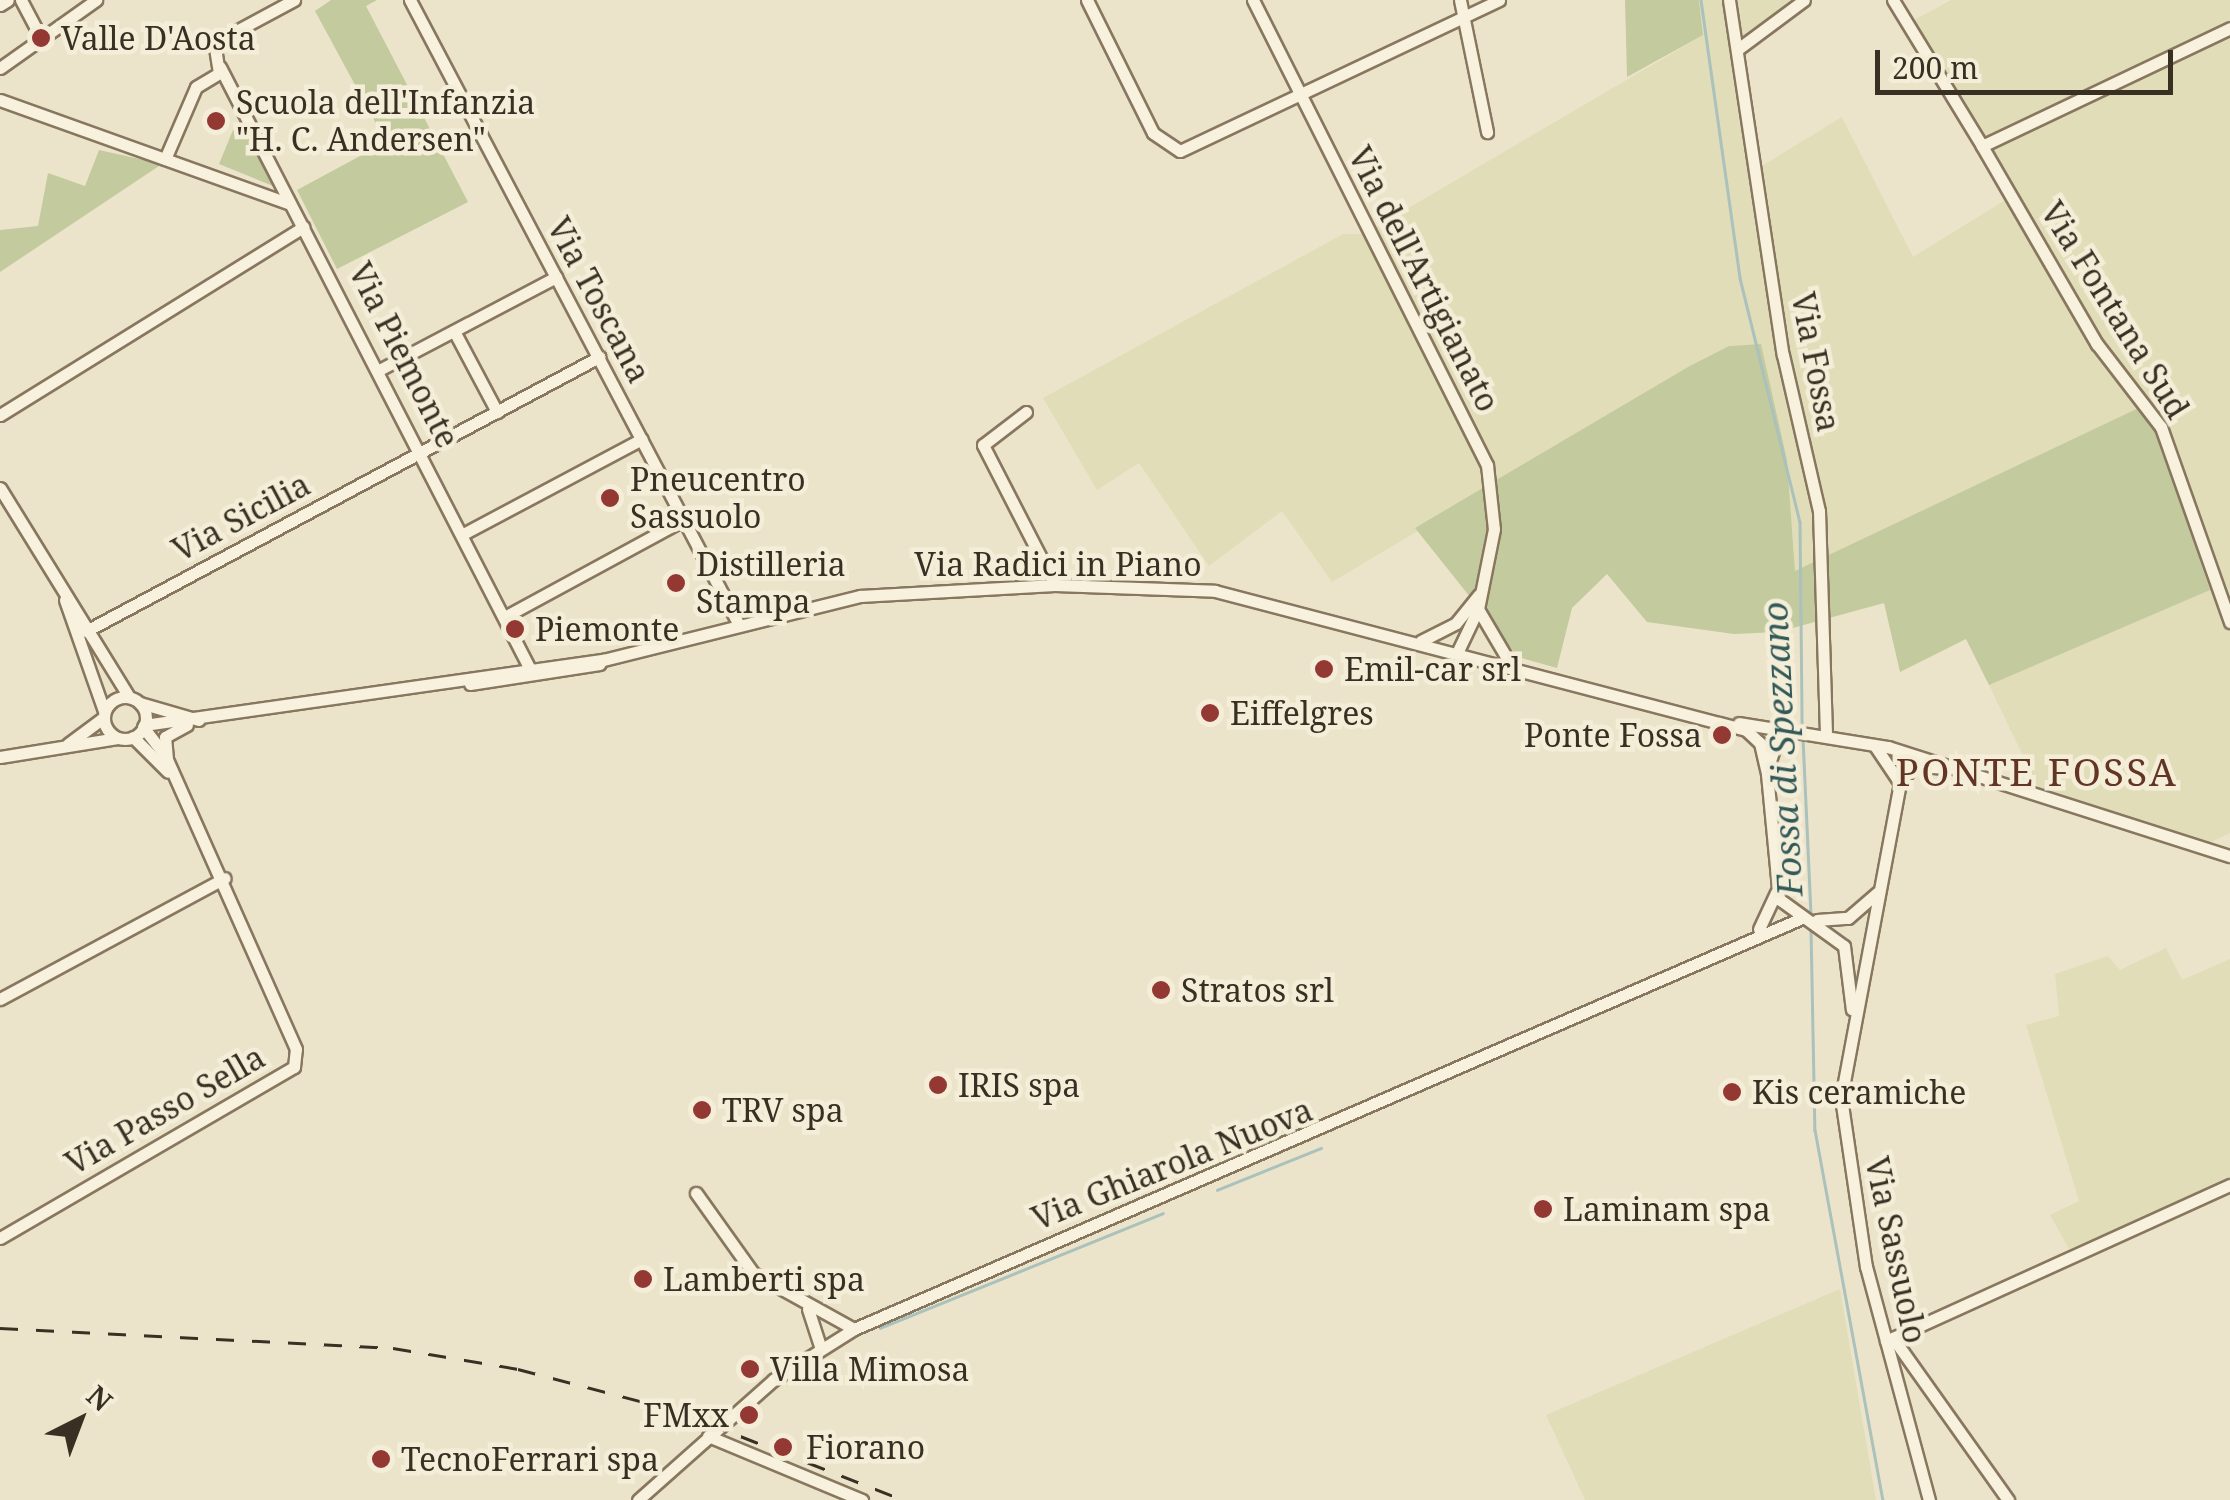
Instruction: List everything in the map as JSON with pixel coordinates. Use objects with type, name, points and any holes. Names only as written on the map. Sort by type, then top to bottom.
[{"type":"street","points":[[0,6],[8,0]]},
{"type":"street","points":[[21,0],[40,38]]},
{"type":"street","points":[[0,68],[96,0]]},
{"type":"street","points":[[165,160],[196,87],[220,67],[214,43],[294,0]]},
{"type":"street","name":"Via Toscana","points":[[410,0],[740,625]]},
{"type":"street","points":[[1087,0],[1165,148],[1192,148],[1300,92],[1499,0]]},
{"type":"street","name":"Via dell'Artigianato","points":[[1253,0],[1486,465],[1494,529],[1478,609],[1458,650]]},
{"type":"street","points":[[1460,0],[1487,132]]},
{"type":"street","name":"Via Fossa","points":[[1729,0],[1784,355],[1819,511],[1826,736]]},
{"type":"street","points":[[1738,49],[1804,0]]},
{"type":"street","name":"Via Fontana Sud","points":[[1893,0],[2097,344],[2139,387],[2161,427],[2230,622]]},
{"type":"street","points":[[1982,146],[2230,28]]},
{"type":"street","name":"Via Piemonte","points":[[220,67],[381,369],[508,615],[532,671]]},
{"type":"street","points":[[0,100],[290,204]]},
{"type":"street","points":[[0,415],[304,227]]},
{"type":"street","points":[[381,369],[556,277]]},
{"type":"street","points":[[454,331],[497,412]]},
{"type":"street","name":"Via Sicilia","points":[[86,632],[599,357]]},
{"type":"street","points":[[1026,412],[982,445],[1056,585]]},
{"type":"street","points":[[465,533],[642,438]]},
{"type":"street","points":[[0,488],[64,600],[134,700],[144,726]]},
{"type":"street","points":[[508,615],[685,519]]},
{"type":"street","name":"Via Radici in Piano","points":[[603,660],[860,596],[1056,585],[1215,591],[1458,650],[1730,723]]},
{"type":"street","name":"Via dell'Artigianato","points":[[1421,642],[1456,623],[1479,595]]},
{"type":"street","points":[[64,600],[101,683],[104,715],[117,738]]},
{"type":"street","points":[[1478,609],[1511,665]]},
{"type":"street","points":[[1456,623],[1458,650]]},
{"type":"street","points":[[0,756],[133,737],[144,726],[460,684],[603,660]]},
{"type":"street","points":[[460,684],[492,685],[561,675],[603,660]]},
{"type":"street","points":[[492,685],[532,671],[561,675]]},
{"type":"street","points":[[68,744],[104,715],[134,700],[195,722]]},
{"type":"street","points":[[167,758],[164,737],[195,722]]},
{"type":"street","points":[[1730,723],[1874,745],[2230,856]]},
{"type":"street","points":[[1730,723],[1758,739],[1767,774],[1777,892],[1794,916],[1820,921],[1856,915],[1877,892],[1900,783],[1914,766],[1950,768]]},
{"type":"street","name":"Via Passo Sella","points":[[0,1238],[294,1067],[296,1049],[224,878],[167,758],[144,726]]},
{"type":"street","points":[[1767,774],[1789,732]]},
{"type":"street","name":"Via Passo Sella","points":[[133,737],[175,780]]},
{"type":"street","points":[[1874,745],[1900,783]]},
{"type":"street","points":[[0,998],[224,878]]},
{"type":"street","points":[[1759,929],[1777,892]]},
{"type":"street","name":"Via Sassuolo","points":[[1877,892],[1868,951],[1852,1010],[1843,1130],[1928,1500]]},
{"type":"street","name":"Via Ghiarola Nuova","points":[[638,1500],[708,1436],[820,1346],[1387,1105],[1794,916]]},
{"type":"street","points":[[1820,921],[1848,954],[1852,1010]]},
{"type":"street","points":[[2008,1500],[1890,1340],[2230,1185]]},
{"type":"street","points":[[696,1193],[753,1274],[808,1309],[854,1329]]},
{"type":"street","points":[[808,1309],[820,1346]]},
{"type":"street","points":[[708,1436],[862,1500]]},
{"type":"shaded area","points":[[1699,0],[1791,0],[1730,50],[1752,172],[1842,117],[1913,257],[2010,197],[1914,20],[1951,0],[2230,0],[2230,833],[2209,843],[2039,789],[1989,685],[2209,590],[2147,404],[1795,572],[1787,460],[1761,344],[1729,346],[1332,582],[1282,511],[1209,566],[1139,463],[1097,490],[1043,398],[1343,234],[1364,234],[1703,35]]},
{"type":"shaded area","points":[[2166,948],[2182,980],[2230,959],[2230,1180],[2069,1249],[2050,1215],[2079,1201],[2026,1025],[2059,1016],[2055,974],[2108,956],[2120,970]]},
{"type":"shaded area","points":[[1840,1289],[1876,1500],[1585,1500],[1546,1415]]},
{"type":"green space","points":[[331,0],[377,0],[366,6],[468,202],[337,269],[297,190],[386,142],[315,11]]},
{"type":"green space","points":[[1625,0],[1699,0],[1703,35],[1627,77]]},
{"type":"green space","points":[[245,126],[278,188],[219,164],[233,130]]},
{"type":"green space","points":[[99,150],[162,164],[0,272],[0,230],[38,226],[48,173],[85,186]]},
{"type":"green space","points":[[1761,344],[1787,460],[1795,571],[2147,404],[2210,590],[1989,685],[1966,639],[1900,672],[1884,603],[1778,632],[1734,634],[1647,622],[1607,574],[1572,608],[1557,668],[1518,657],[1415,528],[1688,367],[1729,346]]},
{"type":"waterway","name":"Fossa di Spezzano","points":[[1701,0],[1740,278],[1800,522],[1802,730]]},
{"type":"waterway","name":"Fossa di Spezzano","points":[[1803,738],[1811,915]]},
{"type":"waterway","name":"Fossa di Spezzano","points":[[1811,928],[1815,1130],[1883,1500]]},
{"type":"waterway","points":[[1217,1190],[1321,1148]]},
{"type":"waterway","points":[[880,1328],[1163,1213]]},
{"type":"railway","points":[[0,1328],[393,1348],[518,1369],[674,1410],[904,1500]]},
{"type":"place","name":"Valle D'Aosta","points":[[41,38]]},
{"type":"place","name":"Scuola dell'Infanzia \"H. C. Andersen\"","points":[[216,121]]},
{"type":"place","name":"Pneucentro Sassuolo","points":[[610,498]]},
{"type":"place","name":"Distilleria Stampa","points":[[676,583]]},
{"type":"place","name":"Piemonte","points":[[515,629]]},
{"type":"place","name":"Emil-car srl","points":[[1324,669]]},
{"type":"place","name":"Eiffelgres","points":[[1210,713]]},
{"type":"place","name":"Ponte Fossa","points":[[1722,735]]},
{"type":"place","name":"Stratos srl","points":[[1161,990]]},
{"type":"place","name":"IRIS spa","points":[[938,1085]]},
{"type":"place","name":"Kis ceramiche","points":[[1732,1092]]},
{"type":"place","name":"TRV spa","points":[[702,1110]]},
{"type":"place","name":"Laminam spa","points":[[1543,1209]]},
{"type":"place","name":"Lamberti spa","points":[[643,1279]]},
{"type":"place","name":"Villa Mimosa","points":[[750,1369]]},
{"type":"place","name":"FMxx","points":[[749,1415]]},
{"type":"place","name":"Fiorano","points":[[783,1447]]},
{"type":"place","name":"TecnoFerrari spa","points":[[381,1459]]},
{"type":"district","name":"PONTE FOSSA","points":[[2037,772]]}]
